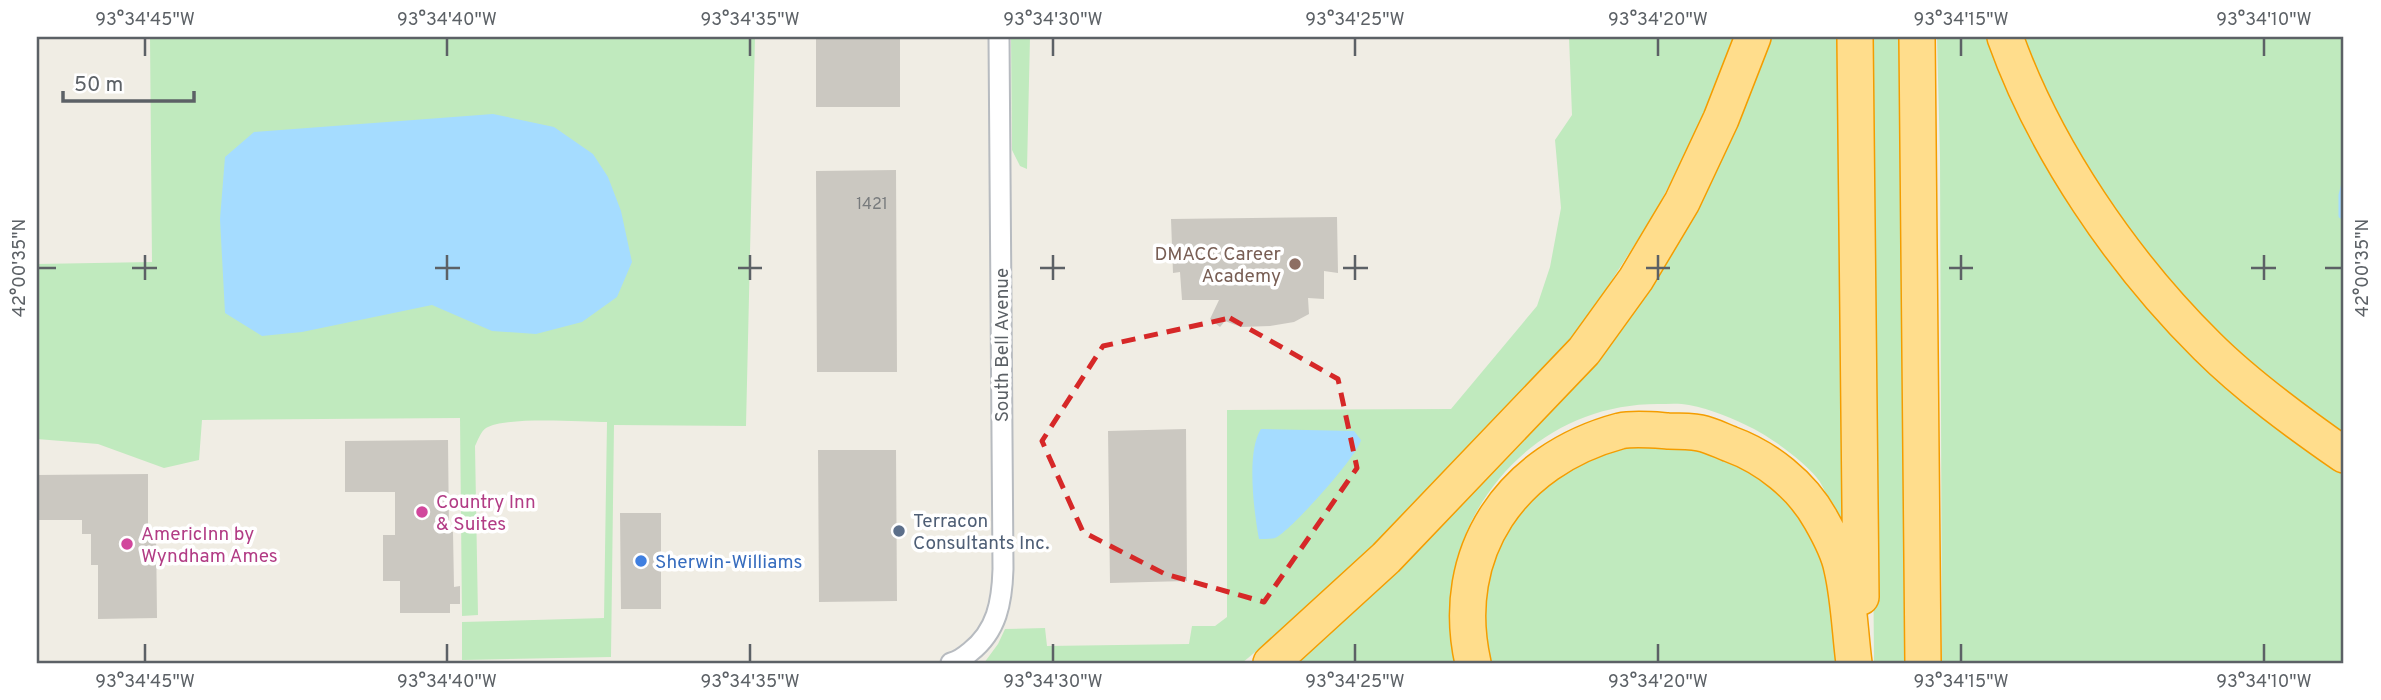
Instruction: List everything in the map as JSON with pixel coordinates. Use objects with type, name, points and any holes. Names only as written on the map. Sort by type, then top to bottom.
[{"type":"highway","points":[[1272,663],[1386,558],[1584,351],[1636,279],[1682,202],[1721,119],[1753,37]]},
{"type":"highway","points":[[1855,37],[1862,663]]},
{"type":"highway","points":[[1917,37],[1923,663]]},
{"type":"highway","points":[[2005,37],[2015,64],[2060,155],[2108,229],[2155,289],[2208,347],[2270,400],[2344,455]]},
{"type":"highway","points":[[1474,663],[1466,625],[1469,595],[1475,564],[1485,535],[1502,506],[1527,480],[1550,462],[1576,448],[1622,431],[1662,430],[1700,433],[1748,450],[1787,477],[1820,518],[1842,566],[1854,663]]},
{"type":"street","name":"South Bell Avenue","points":[[951,663],[958,662],[977,647],[993,627],[1002,599],[999,37]]},
{"type":"highlighted area","points":[[1230,318],[1338,379],[1357,468],[1264,602],[1165,574],[1083,532],[1042,441],[1103,346]]},
{"type":"green space","points":[[150,37],[755,37],[746,426],[614,425],[611,657],[462,660],[462,622],[604,618],[607,422],[510,422],[496,424],[483,431],[475,446],[478,615],[462,616],[460,418],[202,420],[199,460],[164,468],[98,444],[37,439],[37,264],[152,262]]},
{"type":"green space","points":[[1011,37],[1030,37],[1027,169],[1020,166],[1012,150]]},
{"type":"green space","points":[[1569,37],[1735,37],[1712,103],[1653,216],[1583,325],[1506,410],[1330,590],[1242,663],[984,663],[1005,629],[1045,628],[1047,646],[1189,644],[1192,626],[1215,626],[1227,617],[1227,410],[1451,409],[1537,306],[1550,267],[1561,208],[1555,140],[1572,115]]},
{"type":"green space","points":[[1763,37],[1837,37],[1844,519],[1839,520],[1820,482],[1799,460],[1762,433],[1730,418],[1685,404],[1628,406],[1599,412],[1572,422],[1524,453],[1486,496],[1471,522],[1459,556],[1454,591],[1458,663],[1285,663],[1568,383]]},
{"type":"green space","points":[[1869,37],[1901,37],[1907,663],[1874,663]]},
{"type":"green space","points":[[1937,37],[1990,37],[2083,209],[2344,467],[2344,663],[1942,663]]},
{"type":"green space","points":[[2021,37],[2344,37],[2344,439],[2243,358],[2178,296],[2101,191],[2051,106]]},
{"type":"green space","points":[[1651,428],[1778,474],[1829,558],[1838,663],[1487,663],[1478,580],[1534,476]]},
{"type":"water","points":[[493,114],[554,127],[593,154],[608,177],[621,211],[632,262],[617,297],[582,322],[536,334],[492,331],[432,305],[302,332],[262,336],[225,313],[220,219],[225,157],[254,132]]},
{"type":"water","points":[[1261,429],[1354,431],[1361,440],[1337,476],[1308,508],[1283,533],[1269,539],[1259,539],[1253,498],[1252,467],[1256,439]]},
{"type":"building","points":[[816,37],[900,37],[900,107],[816,107]]},
{"type":"building","points":[[896,170],[897,372],[817,372],[816,171]]},
{"type":"building","points":[[1337,217],[1338,273],[1324,271],[1324,299],[1308,298],[1309,314],[1294,322],[1270,326],[1241,327],[1225,321],[1220,327],[1210,319],[1219,300],[1182,300],[1180,272],[1173,273],[1171,219]]},
{"type":"building","points":[[1186,429],[1187,581],[1110,583],[1108,431]]},
{"type":"building","name":"Country Inn & Suites","points":[[448,440],[449,532],[453,532],[454,587],[460,586],[460,604],[450,604],[450,613],[400,613],[400,581],[383,581],[383,535],[395,535],[395,492],[345,492],[345,441]]},
{"type":"building","points":[[818,450],[896,450],[897,601],[819,602]]},
{"type":"building","name":"AmericInn by Wyndham Ames","points":[[148,474],[148,528],[156,528],[157,618],[98,619],[98,565],[91,565],[91,534],[82,534],[82,520],[37,520],[37,475]]},
{"type":"building","name":"Sherwin-Williams","points":[[620,513],[661,513],[661,609],[621,609]]},
{"type":"waterway","points":[[2344,183],[2341,195],[2341,216],[2344,217]]},
{"type":"place","name":"DMACC Career Academy","points":[[1295,264]]},
{"type":"place","name":"Country Inn & Suites","points":[[422,512]]},
{"type":"place","name":"Terracon Consultants Inc.","points":[[899,531]]},
{"type":"place","name":"AmericInn by Wyndham Ames","points":[[127,544]]},
{"type":"place","name":"Sherwin-Williams","points":[[641,561]]}]
